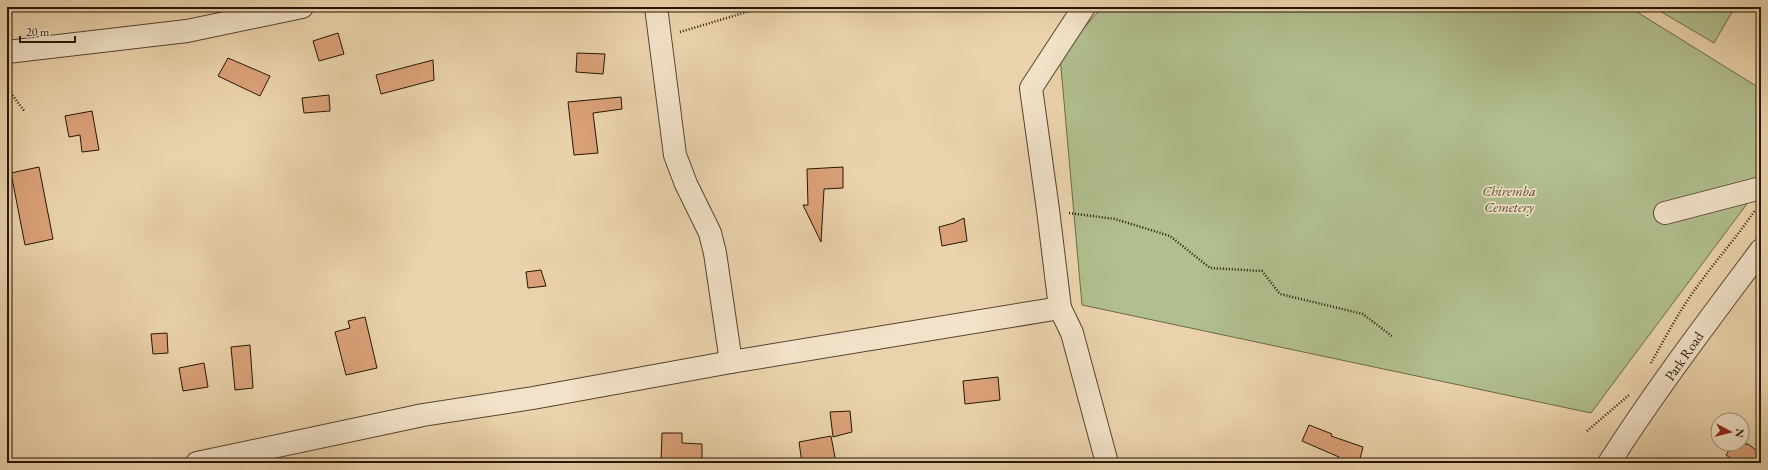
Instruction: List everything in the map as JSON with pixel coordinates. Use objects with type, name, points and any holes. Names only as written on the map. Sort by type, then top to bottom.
[{"type":"street","points":[[7,52],[187,31],[302,7]]},
{"type":"street","points":[[656,7],[675,155],[686,184],[710,234],[715,253],[731,362]]},
{"type":"street","points":[[1084,7],[1031,88],[1060,308],[1072,333],[1107,463]]},
{"type":"street","points":[[1665,213],[1759,198]]},
{"type":"street","name":"Park Road","points":[[1610,463],[1624,440],[1702,329],[1761,250]]},
{"type":"street","points":[[197,463],[423,416],[533,398],[731,362],[1060,308]]},
{"type":"path","points":[[660,38],[750,11]]},
{"type":"path","points":[[7,88],[25,112]]},
{"type":"path","points":[[1648,368],[1682,310],[1699,284],[1739,234],[1759,198]]},
{"type":"path","points":[[1048,210],[1115,219],[1170,236],[1210,268],[1262,271],[1280,294],[1362,314],[1392,337]]},
{"type":"path","points":[[1587,431],[1632,390]]},
{"type":"green space","name":"Chiremba Cemetery","points":[[1102,7],[1629,7],[1761,89],[1761,185],[1591,413],[1082,305],[1060,56]]},
{"type":"green space","points":[[1653,7],[1735,7],[1714,43]]},
{"type":"building","points":[[338,33],[344,54],[319,61],[313,41]]},
{"type":"building","points":[[577,53],[605,54],[603,74],[576,72]]},
{"type":"building","points":[[228,58],[270,76],[260,96],[218,76]]},
{"type":"building","points":[[433,60],[434,80],[381,94],[376,75]]},
{"type":"building","points":[[329,95],[330,111],[304,113],[302,98]]},
{"type":"building","points":[[621,97],[622,109],[593,113],[598,153],[574,155],[568,102]]},
{"type":"building","points":[[92,111],[99,150],[82,152],[80,135],[69,137],[65,116]]},
{"type":"building","points":[[39,167],[53,239],[25,245],[11,173]]},
{"type":"building","points":[[843,167],[843,188],[824,189],[821,242],[803,205],[808,205],[807,169]]},
{"type":"building","points":[[964,218],[967,241],[942,246],[939,227],[954,223]]},
{"type":"building","points":[[541,270],[546,286],[528,288],[526,272]]},
{"type":"building","points":[[365,317],[377,368],[346,375],[335,332],[350,328],[348,321]]},
{"type":"building","points":[[167,333],[168,353],[153,354],[151,334]]},
{"type":"building","points":[[250,345],[253,388],[235,390],[231,347]]},
{"type":"building","points":[[204,363],[208,387],[183,391],[179,368]]},
{"type":"building","points":[[998,377],[1000,400],[965,404],[963,381]]},
{"type":"building","points":[[850,411],[852,432],[833,437],[830,412]]},
{"type":"building","points":[[1309,425],[1332,434],[1331,436],[1363,447],[1359,463],[1338,463],[1339,457],[1302,441]]},
{"type":"building","points":[[662,433],[682,433],[682,443],[702,444],[702,463],[661,463]]},
{"type":"building","points":[[831,436],[836,463],[802,463],[799,442]]},
{"type":"building","points":[[1750,446],[1760,453],[1753,463],[1737,463],[1726,455],[1728,452],[1750,452]]}]
